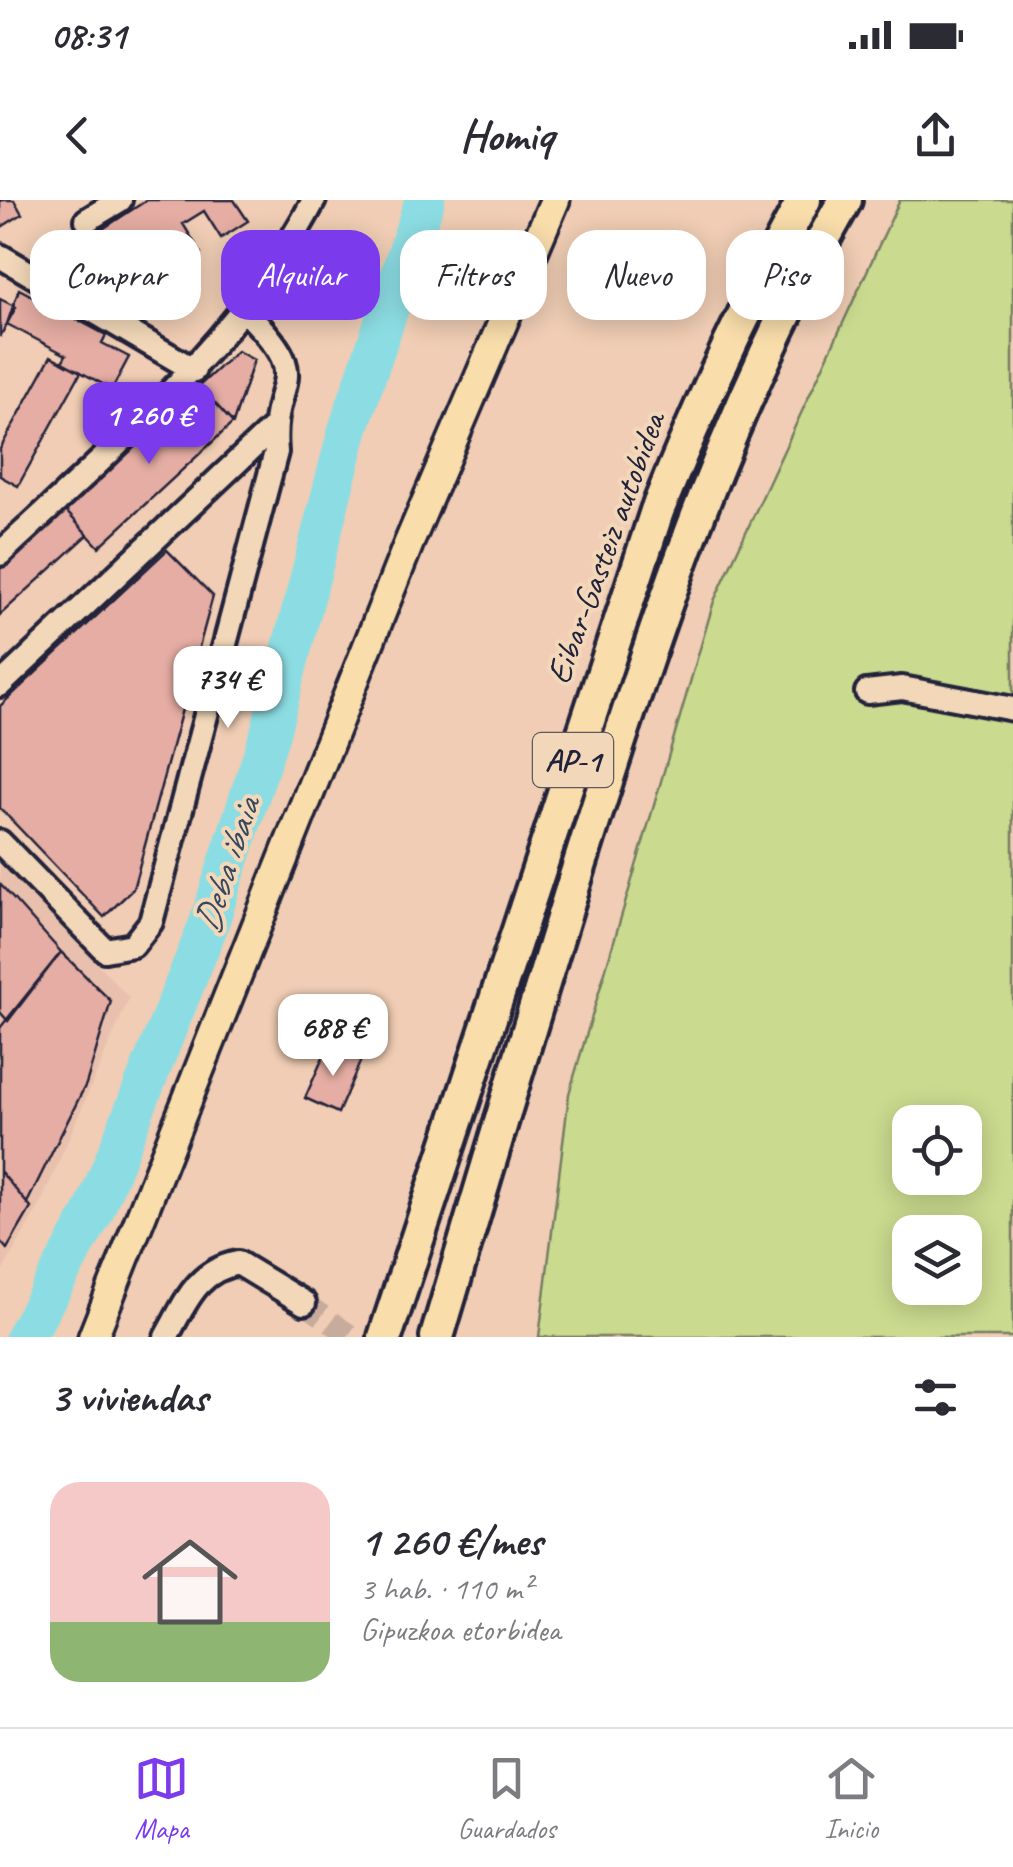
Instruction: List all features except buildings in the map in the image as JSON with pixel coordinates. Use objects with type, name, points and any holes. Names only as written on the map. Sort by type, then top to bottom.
[{"type":"highway","name":"Eibar-Gasteiz autobidea","points":[[386,1337],[656,511],[701,403],[761,277],[804,200]]},
{"type":"highway","name":"Eibar-Gasteiz autobidea","points":[[437,1337],[579,866],[689,532],[736,414],[796,287],[845,200]]},
{"type":"main road","points":[[94,1337],[408,544],[555,200]]},
{"type":"street","points":[[87,220],[120,200]]},
{"type":"street","points":[[295,230],[314,200]]},
{"type":"street","points":[[0,256],[194,370]]},
{"type":"street","points":[[3,546],[194,370],[237,320]]},
{"type":"street","points":[[0,842],[105,950],[133,945],[151,922],[276,452],[274,427],[288,368],[283,352],[253,320]]},
{"type":"street","points":[[0,685],[274,427]]},
{"type":"street","points":[[867,692],[902,688],[1013,709]]},
{"type":"street","points":[[166,1337],[197,1285],[214,1267],[238,1263],[272,1280],[304,1303]]},
{"type":"shaded area","points":[[0,859],[129,998],[41,1203],[0,1275]]},
{"type":"green space","points":[[900,200],[1013,200],[1013,1337],[539,1337],[569,1094],[714,601]]},
{"type":"waterway","name":"Deba ibaia","points":[[25,1337],[94,1211],[208,926],[270,733],[348,430],[425,200]]},
{"type":"tunnel","points":[[304,1303],[352,1337]]}]
